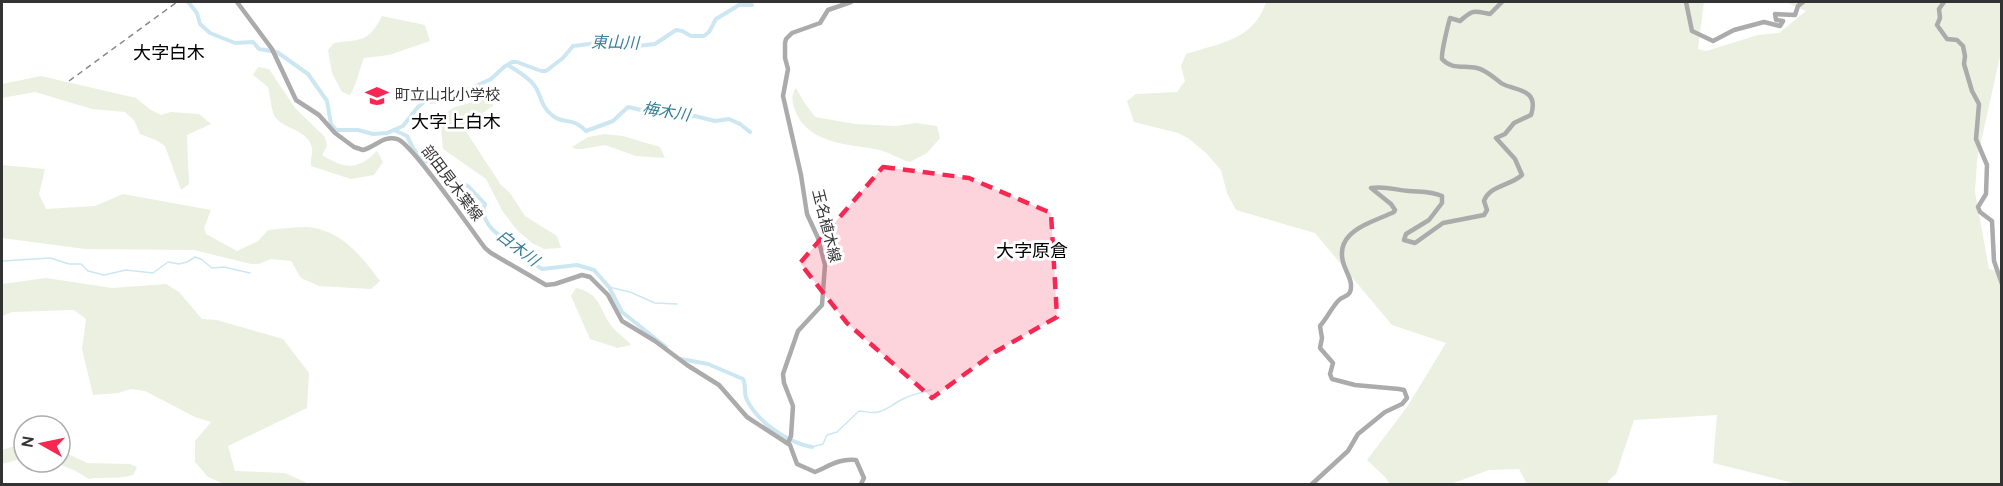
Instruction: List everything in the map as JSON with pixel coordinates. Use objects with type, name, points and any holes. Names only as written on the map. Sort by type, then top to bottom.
[{"type":"main road","name":"部田見木葉線","points":[[237,2],[274,52],[296,100],[319,115],[328,127],[354,147],[367,149],[388,138],[399,139],[406,143],[490,253],[546,285],[582,275],[590,277],[608,295],[622,321],[655,340],[687,365],[719,385],[747,417],[789,440]]},
{"type":"main road","name":"玉名植木線","points":[[789,440],[793,406],[783,374],[798,332],[822,305],[825,265],[818,238],[807,214],[801,174],[783,96],[788,69],[785,43],[792,33],[818,24],[828,10],[851,2]]},
{"type":"main road","points":[[1312,484],[1348,451],[1358,434],[1385,412],[1402,404],[1407,398],[1404,390],[1355,385],[1332,379],[1330,374],[1332,363],[1320,348],[1322,334],[1320,326],[1339,300],[1347,296],[1350,291],[1351,284],[1341,255],[1345,239],[1367,223],[1395,210],[1371,188],[1390,187],[1442,196],[1442,203],[1429,220],[1406,234],[1404,240],[1415,243],[1443,223],[1484,215],[1487,210],[1484,201],[1488,193],[1522,175],[1515,159],[1496,138],[1505,134],[1514,123],[1531,115],[1530,97],[1519,88],[1504,85],[1481,70],[1449,65],[1442,59],[1441,54],[1450,18],[1460,21],[1474,11],[1490,14],[1502,2]]},
{"type":"main road","points":[[1686,2],[1690,15],[1690,29],[1713,41],[1734,30],[1764,22],[1780,26],[1783,21],[1776,21],[1775,14],[1795,15],[1798,6],[1803,2]]},
{"type":"main road","points":[[1944,2],[1939,9],[1940,18],[1937,26],[1947,39],[1957,40],[1963,46],[1964,64],[1972,91],[1979,104],[1976,139],[1987,165],[1986,194],[1978,207],[1980,212],[1992,221],[1995,261],[2001,284]]},
{"type":"main road","points":[[789,440],[797,464],[811,471],[818,471],[833,463],[856,460],[864,478],[861,484]]},
{"type":"highlighted area","points":[[883,167],[969,178],[1051,213],[1057,317],[995,352],[932,398],[847,323],[800,263]]},
{"type":"green space","points":[[1266,2],[1704,2],[1698,49],[1706,51],[1758,35],[1779,33],[1806,11],[1785,2],[2001,2],[2001,52],[1977,160],[1975,192],[1989,269],[2001,272],[2001,484],[1797,484],[1713,463],[1717,415],[1634,420],[1616,474],[1607,484],[1527,484],[1519,469],[1489,470],[1451,484],[1390,484],[1367,460],[1407,407],[1446,343],[1392,325],[1315,233],[1236,210],[1227,193],[1221,170],[1206,153],[1178,133],[1134,122],[1127,101],[1136,94],[1177,92],[1185,81],[1181,66],[1186,54],[1223,43],[1244,32],[1261,15]]},
{"type":"green space","points":[[382,16],[425,25],[430,41],[389,55],[364,58],[350,95],[342,92],[332,73],[328,50],[334,43],[358,40],[368,35]]},
{"type":"green space","points":[[258,67],[269,69],[295,108],[325,137],[327,146],[322,155],[337,163],[351,166],[363,162],[377,151],[383,162],[374,175],[351,179],[311,166],[310,142],[301,133],[283,124],[274,115],[268,87],[253,75]]},
{"type":"green space","points":[[41,76],[136,98],[161,115],[171,112],[199,114],[211,124],[187,135],[189,184],[181,190],[165,146],[140,134],[134,120],[125,112],[92,109],[35,92],[2,98],[2,84]]},
{"type":"green space","points":[[796,88],[815,117],[855,124],[896,126],[916,123],[937,126],[940,138],[927,153],[910,162],[880,150],[829,140],[818,136],[801,121],[793,101]]},
{"type":"green space","points":[[492,97],[493,106],[469,122],[465,130],[501,185],[510,193],[525,216],[557,236],[561,248],[544,249],[532,243],[517,230],[503,212],[486,179],[443,149],[440,116],[455,107]]},
{"type":"green space","points":[[605,134],[623,136],[660,147],[665,158],[636,156],[605,145],[582,149],[572,147],[588,137]]},
{"type":"green space","points":[[2,165],[45,169],[39,194],[46,209],[95,206],[123,194],[211,210],[204,228],[206,234],[237,251],[258,241],[268,230],[301,227],[318,229],[349,245],[380,281],[371,289],[319,286],[301,278],[291,261],[271,259],[259,264],[251,264],[194,250],[85,249],[2,238]]},
{"type":"green space","points":[[46,278],[112,288],[166,284],[179,292],[202,319],[217,320],[283,339],[309,373],[307,408],[228,446],[235,471],[285,473],[306,484],[224,484],[208,477],[195,462],[195,441],[211,422],[195,417],[145,391],[131,389],[118,393],[93,395],[82,349],[86,319],[74,310],[12,312],[2,316],[2,284]]},
{"type":"green space","points":[[576,288],[591,294],[609,323],[631,345],[618,348],[590,339],[571,296]]},
{"type":"green space","points":[[12,447],[12,461],[2,464],[2,450]]},
{"type":"green space","points":[[72,456],[87,463],[130,464],[137,467],[133,475],[116,478],[89,479],[72,469]]},
{"type":"waterway","name":"東山川","points":[[188,2],[197,13],[200,24],[210,33],[235,43],[253,42],[259,49],[277,52],[308,74],[327,101],[331,124],[336,130],[358,130],[373,134],[387,133],[403,126],[424,102],[444,101],[459,96],[491,79],[512,62],[546,71],[563,58],[573,46],[606,42],[629,47],[655,44],[676,30],[691,36],[704,36],[716,19],[739,5],[752,5]]},
{"type":"waterway","name":"梅木川","points":[[508,65],[531,82],[537,89],[545,108],[553,116],[581,126],[586,131],[613,121],[628,107],[677,118],[695,116],[715,121],[729,119],[750,132]]},
{"type":"waterway","name":"白木川","points":[[394,130],[407,136],[422,160],[431,163],[456,181],[468,186],[485,204],[485,219],[495,232],[536,265],[542,269],[577,265],[594,270],[609,287],[622,312],[666,347]]},
{"type":"waterway","points":[[2,261],[50,258],[69,264],[81,264],[88,271],[104,275],[126,270],[153,273],[168,262],[179,264],[195,257],[212,268],[224,267],[250,273]]},
{"type":"waterway","points":[[609,287],[630,292],[655,303],[677,304]]},
{"type":"waterway","name":"白木川","points":[[681,359],[708,364],[743,379],[746,398],[765,423],[783,436],[812,447]]},
{"type":"waterway","points":[[812,447],[823,444],[827,435],[837,432],[859,411],[873,413],[882,411],[906,397],[931,390]]},
{"type":"railway","points":[[69,81],[177,2]]},
{"type":"place","name":"町立山北小学校","points":[[377,96]]},
{"type":"district","name":"大字白木","points":[[169,54]]},
{"type":"district","name":"大字上白木","points":[[456,123]]},
{"type":"district","name":"大字原倉","points":[[1032,252]]}]
